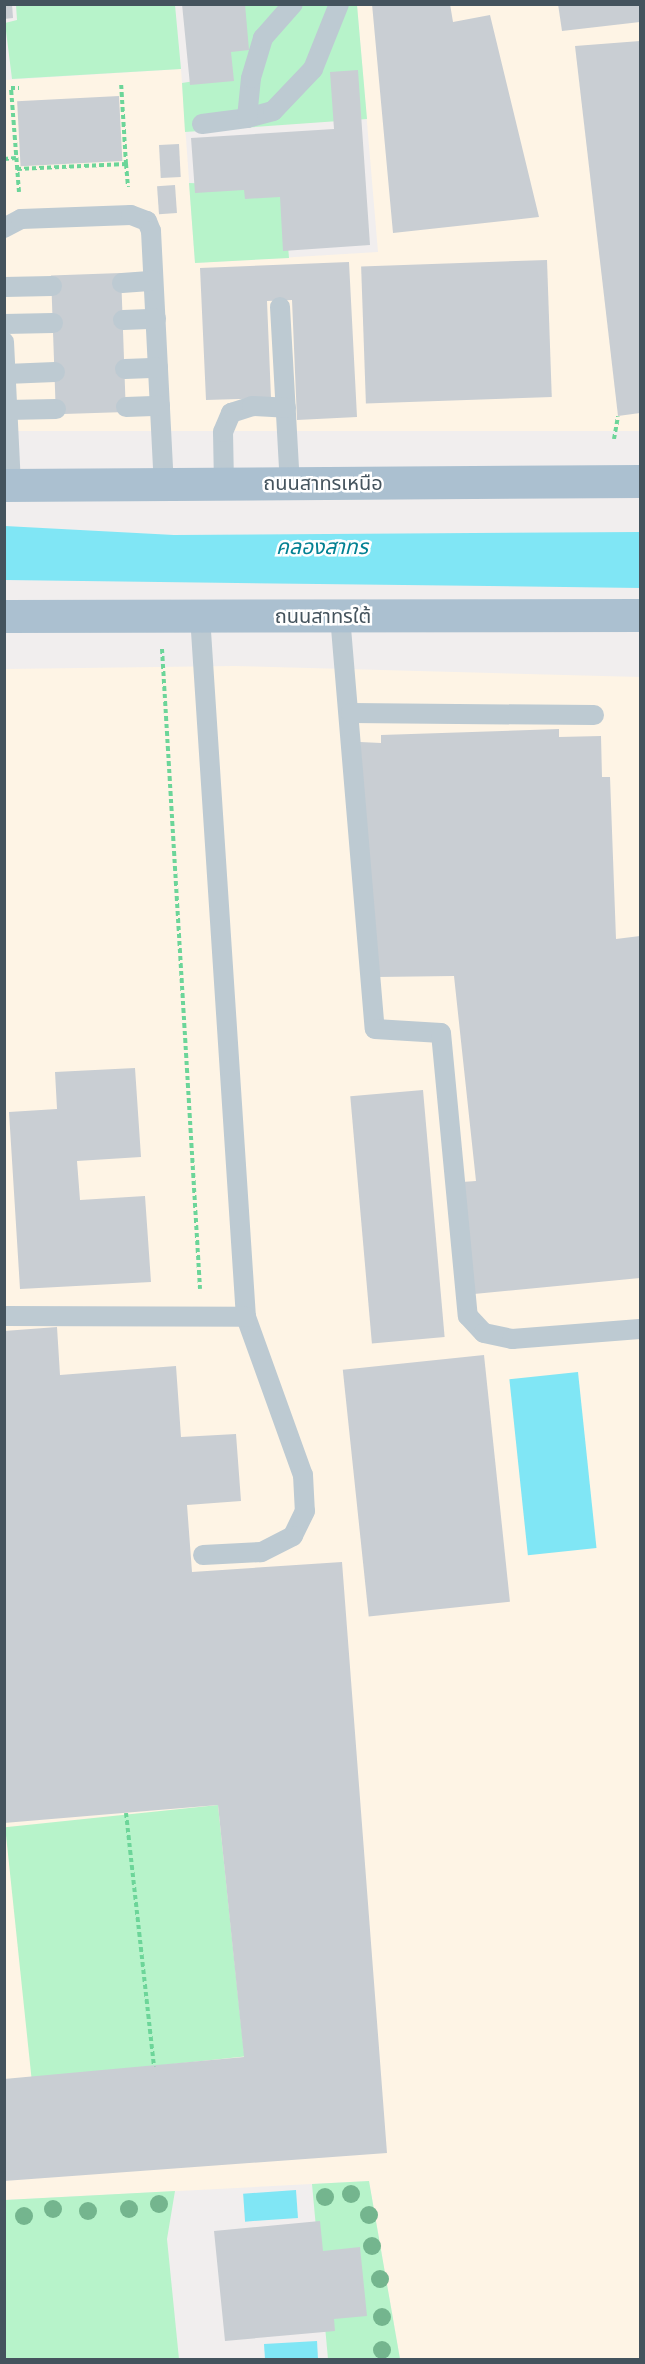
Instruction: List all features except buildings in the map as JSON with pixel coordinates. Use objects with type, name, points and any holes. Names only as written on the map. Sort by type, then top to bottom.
[{"type":"main road","name":"ถนนสาทรเหนือ","points":[[8,485],[640,481]]},
{"type":"main road","name":"ถนนสาทรใต้","points":[[4,616],[640,615]]},
{"type":"lane","points":[[247,118],[251,78],[263,38],[293,4]]},
{"type":"lane","points":[[202,124],[247,118],[273,111],[313,69],[339,4]]},
{"type":"lane","points":[[13,224],[138,216],[147,221],[151,231],[164,484]]},
{"type":"lane","points":[[122,283],[153,281]]},
{"type":"lane","points":[[4,287],[52,286]]},
{"type":"lane","points":[[280,307],[291,484]]},
{"type":"lane","points":[[123,320],[156,319]]},
{"type":"lane","points":[[4,324],[53,322]]},
{"type":"lane","points":[[4,342],[8,410],[8,485]]},
{"type":"lane","points":[[125,369],[158,368]]},
{"type":"lane","points":[[6,374],[55,372]]},
{"type":"lane","points":[[126,407],[160,406]]},
{"type":"lane","points":[[224,484],[223,432],[231,413],[252,406],[286,408]]},
{"type":"lane","points":[[8,410],[56,409]]},
{"type":"lane","points":[[200,616],[246,1317],[303,1475],[305,1511],[293,1536],[261,1552],[203,1555]]},
{"type":"lane","points":[[340,616],[351,713],[375,1029],[441,1033],[468,1316],[484,1333],[512,1339],[640,1329]]},
{"type":"lane","points":[[351,713],[594,715]]},
{"type":"lane","points":[[4,1316],[246,1317]]},
{"type":"path","points":[[17,169],[126,164],[121,83]]},
{"type":"path","points":[[13,224],[17,169],[10,88],[19,88]]},
{"type":"path","points":[[4,159],[16,158]]},
{"type":"path","points":[[614,440],[618,416]]},
{"type":"path","points":[[160,616],[201,1316]]},
{"type":"path","points":[[126,1813],[154,2066]]},
{"type":"shaded area","points":[[357,5],[640,5],[640,431],[5,431],[5,80],[181,69],[195,263],[378,252]]},
{"type":"shaded area","points":[[234,666],[640,677],[640,2359],[400,2359],[369,2181],[5,2200],[5,669]]},
{"type":"green space","points":[[16,5],[175,5],[181,69],[12,79],[5,23],[17,20]]},
{"type":"green space","points":[[240,5],[357,5],[367,119],[185,132],[182,83],[226,76]]},
{"type":"green space","points":[[189,183],[283,186],[289,258],[195,263]]},
{"type":"green space","points":[[218,1805],[244,2057],[32,2079],[5,1827]]},
{"type":"green space","points":[[369,2181],[400,2359],[328,2359],[312,2184]]},
{"type":"green space","points":[[175,2191],[167,2239],[179,2359],[5,2359],[5,2200]]},
{"type":"water","name":"คลองสาทร","points":[[5,526],[174,535],[640,532],[640,588],[5,580]]},
{"type":"water","points":[[578,1372],[597,1548],[528,1555],[509,1379]]},
{"type":"water","points":[[296,2190],[298,2218],[245,2222],[243,2194]]},
{"type":"water","points":[[317,2341],[318,2359],[265,2359],[264,2344]]}]
